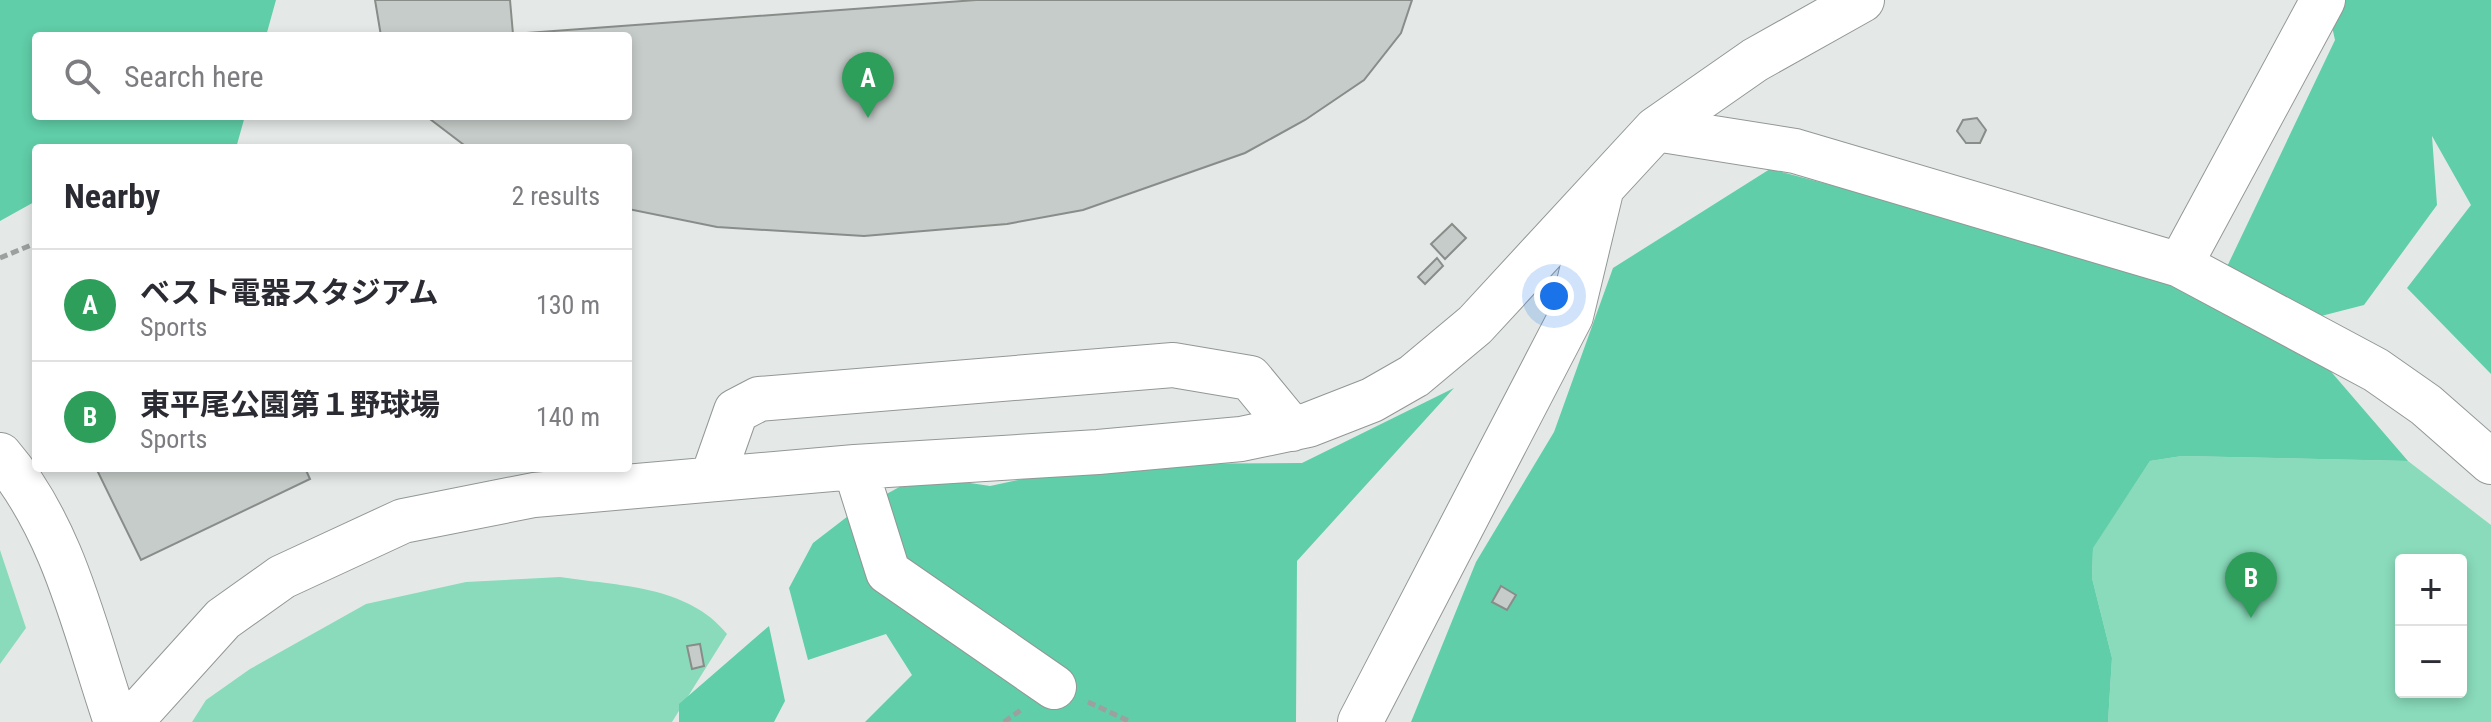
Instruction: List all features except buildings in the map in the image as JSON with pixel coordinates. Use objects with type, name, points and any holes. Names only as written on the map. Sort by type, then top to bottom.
[{"type":"street","points":[[2180,265],[2323,0]]},
{"type":"street","points":[[130,722],[223,619],[282,577],[403,521],[534,495],[855,467],[1112,451],[1241,439],[1292,429],[1372,400],[1414,376],[1475,325],[1656,129],[1755,60],[1850,4]]},
{"type":"street","points":[[1656,129],[1795,151],[2180,265],[2376,370],[2426,405],[2491,462]]},
{"type":"street","points":[[1360,722],[1571,316],[1602,188]]},
{"type":"street","points":[[712,479],[736,411],[759,399],[1173,365],[1250,378],[1292,429]]},
{"type":"street","points":[[0,455],[17,475],[52,533],[116,722]]},
{"type":"street","points":[[855,467],[888,572],[1054,687]]},
{"type":"path","points":[[0,258],[32,245]]},
{"type":"green space","points":[[0,0],[276,0],[267,32],[32,32],[32,120],[244,120],[237,144],[32,144],[32,203],[0,221]]},
{"type":"green space","points":[[2326,0],[2491,0],[2491,374],[2407,288],[2471,205],[2432,136],[2437,205],[2364,305],[2290,324],[2408,461],[2182,456],[2150,461],[2093,548],[2092,578],[2112,658],[2108,722],[1411,722],[1476,562],[1554,432],[1613,268],[1770,169],[2094,255],[2224,273],[2335,40]]},
{"type":"green space","points":[[1454,388],[1297,561],[1296,722],[865,722],[912,675],[886,634],[808,660],[789,588],[813,543],[852,513],[903,485],[944,479],[990,486],[1092,464],[1302,463]]},
{"type":"green space","points":[[2182,456],[2408,461],[2491,525],[2491,722],[2108,722],[2112,658],[2092,578],[2093,547],[2150,461]]},
{"type":"green space","points":[[0,550],[26,628],[0,664]]},
{"type":"green space","points":[[560,577],[628,586],[672,597],[711,618],[727,634],[672,722],[192,722],[206,700],[250,669],[366,604],[466,582]]},
{"type":"green space","points":[[769,626],[785,701],[774,722],[679,722],[679,704]]},
{"type":"place","name":"ベスト電器スタジアム","points":[[868,118]]},
{"type":"place","name":"東平尾公園第１野球場","points":[[2251,618]]}]
